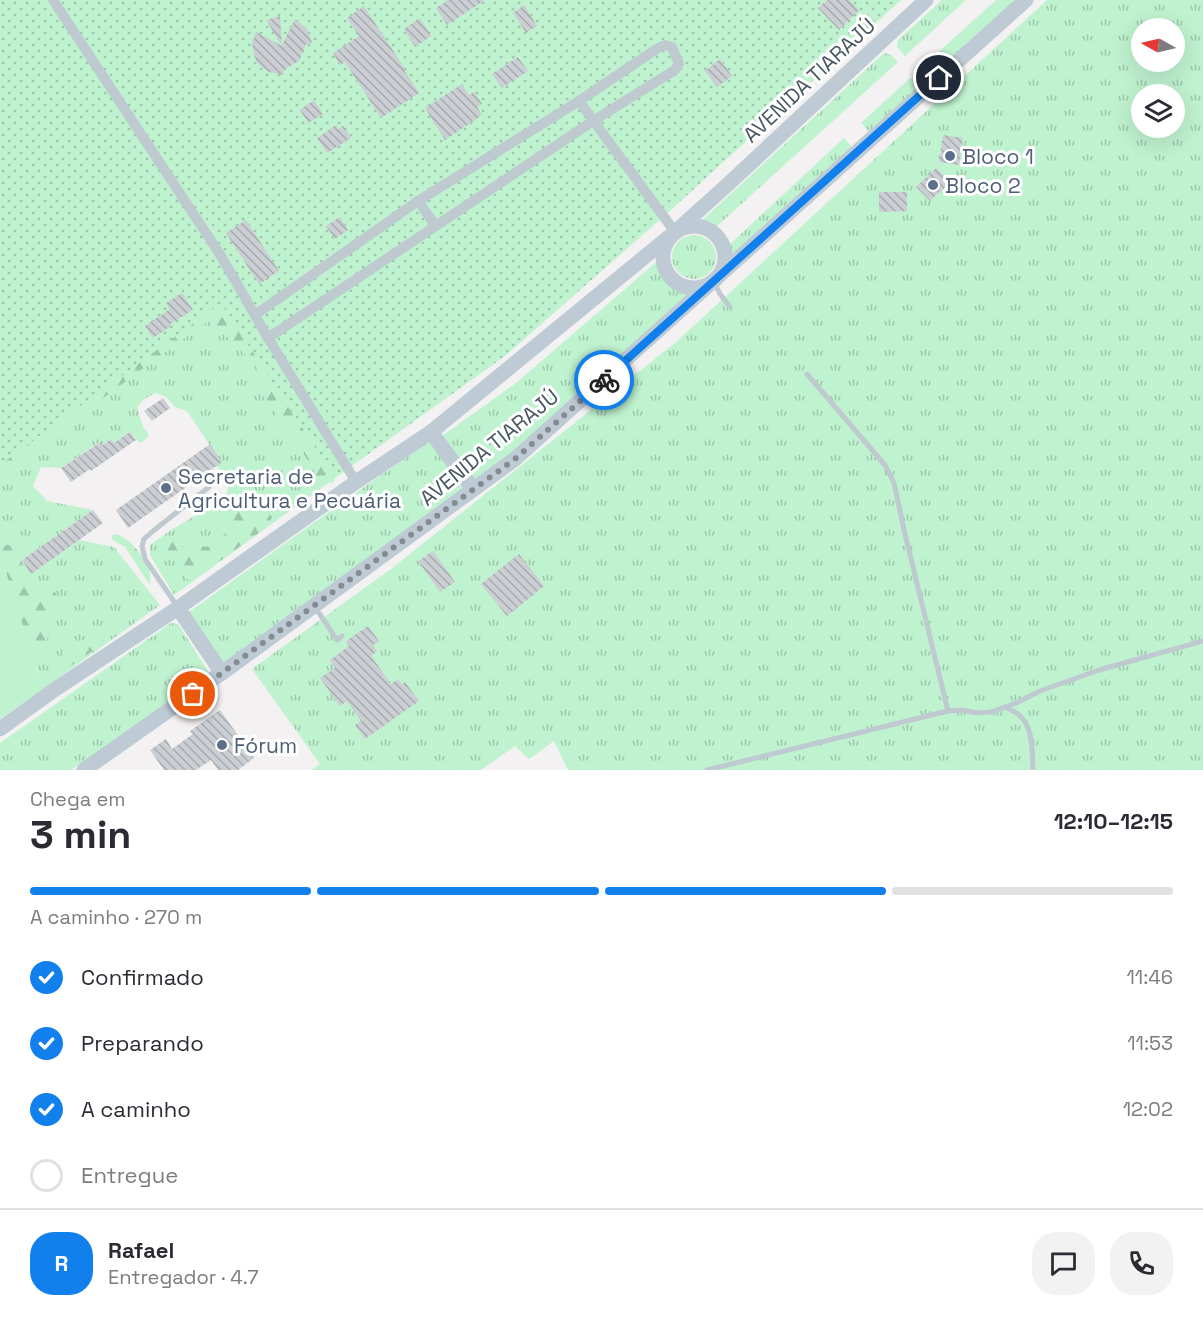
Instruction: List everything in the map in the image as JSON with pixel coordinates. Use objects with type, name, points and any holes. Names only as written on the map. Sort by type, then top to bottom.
[{"type":"main road","name":"AVENIDA TIARAJÚ","points":[[0,729],[431,432],[675,232],[926,0]]},
{"type":"main road","name":"AVENIDA TIARAJÚ","points":[[84,770],[315,606],[515,459],[1026,0]]},
{"type":"main road","points":[[693,225],[713,231],[720,238],[725,249],[726,261],[722,272],[714,281],[706,286],[686,287],[670,276],[665,268],[664,249],[675,232],[693,225]]},
{"type":"main road","points":[[431,432],[474,489]]},
{"type":"main road","points":[[178,608],[222,673]]},
{"type":"street","points":[[53,0],[221,256],[356,482]]},
{"type":"street","points":[[255,315],[418,201],[658,48],[665,45],[672,47],[679,64],[675,70],[593,121],[268,338]]},
{"type":"street","points":[[579,100],[675,232]]},
{"type":"street","points":[[418,201],[436,226]]},
{"type":"lane","points":[[714,281],[729,306]]},
{"type":"lane","points":[[807,374],[885,465],[894,483],[948,711]]},
{"type":"lane","points":[[178,608],[145,559],[142,546],[144,539],[153,531],[209,487]]},
{"type":"lane","points":[[315,606],[337,640],[342,636]]},
{"type":"lane","points":[[707,770],[948,711],[991,712],[1040,691],[1099,670],[1203,641]]},
{"type":"lane","points":[[1005,707],[1020,715],[1027,725],[1033,770]]},
{"type":"green space","points":[[0,0],[37,0],[335,478],[174,595],[150,555],[150,545],[211,506],[226,494],[229,487],[227,476],[216,466],[221,462],[187,411],[175,407],[166,397],[156,393],[144,399],[137,407],[143,427],[149,435],[145,440],[140,443],[130,432],[114,443],[111,439],[103,445],[100,442],[61,468],[41,467],[33,486],[47,501],[93,510],[22,560],[31,573],[79,540],[114,547],[160,605],[43,689],[0,553]]},
{"type":"green space","points":[[0,0],[901,0],[663,217],[505,356],[335,478],[221,303],[0,465]]},
{"type":"green space","points":[[942,0],[966,0],[905,56],[897,47],[898,40]]},
{"type":"green space","points":[[996,0],[1020,0],[928,79],[921,71],[922,67]]},
{"type":"green space","points":[[1047,0],[1203,0],[1203,770],[568,770],[554,741],[529,759],[515,746],[481,770],[312,770],[320,764],[252,669],[391,569],[675,343]]},
{"type":"green space","points":[[884,53],[891,55],[898,62],[715,228],[699,223]]},
{"type":"green space","points":[[913,78],[921,87],[871,134],[861,123],[909,79]]},
{"type":"green space","points":[[844,138],[854,150],[729,262],[728,246]]},
{"type":"green space","points":[[694,235],[710,241],[716,257],[710,273],[694,279],[678,273],[672,257],[678,241]]},
{"type":"green space","points":[[661,258],[670,282],[694,294],[522,446],[477,481],[470,478],[442,436],[516,383]]},
{"type":"green space","points":[[224,299],[335,470],[333,483],[320,481],[317,478],[300,448],[266,400],[259,373],[253,361],[231,342],[220,327],[208,321],[68,426],[64,428],[52,422]]},
{"type":"green space","points":[[46,429],[49,438],[44,445],[7,475],[0,478],[0,457]]},
{"type":"green space","points":[[427,442],[434,443],[462,488],[460,494],[224,663],[189,612]]},
{"type":"green space","points":[[222,504],[244,510],[268,512],[272,517],[267,527],[192,581],[187,579],[177,559],[160,561],[157,556],[166,536],[171,537],[182,547],[194,544],[206,547],[231,530],[217,519]]},
{"type":"green space","points":[[114,534],[128,540],[140,554],[149,570],[150,584],[125,547],[111,537]]},
{"type":"green space","points":[[0,545],[15,546],[21,552],[21,573],[29,589],[55,592],[59,600],[39,665],[30,666],[0,584]]},
{"type":"green space","points":[[0,553],[43,689],[0,719]]},
{"type":"green space","points":[[171,623],[178,624],[208,671],[206,677],[71,770],[0,770],[0,743]]},
{"type":"green space","points":[[94,635],[101,637],[104,643],[65,670],[58,667],[59,657],[73,646]]},
{"type":"building","points":[[448,0],[485,0],[447,25],[436,8]]},
{"type":"building","points":[[827,0],[849,0],[859,10],[839,30],[818,8]]},
{"type":"building","points":[[524,5],[537,26],[526,33],[513,13]]},
{"type":"building","points":[[364,6],[419,93],[381,118],[345,62],[340,65],[333,53],[359,36],[347,18]]},
{"type":"building","points":[[280,16],[282,45],[295,19],[307,29],[312,43],[306,44],[299,61],[283,70],[284,75],[269,72],[257,62],[252,43],[256,32],[282,46],[266,20]]},
{"type":"building","points":[[420,18],[431,36],[415,47],[404,29]]},
{"type":"building","points":[[518,57],[528,71],[502,88],[492,74]]},
{"type":"building","points":[[720,59],[732,76],[717,87],[705,71]]},
{"type":"building","points":[[462,84],[469,95],[474,92],[482,104],[477,107],[482,115],[445,140],[425,108]]},
{"type":"building","points":[[314,100],[323,114],[308,123],[300,110]]},
{"type":"building","points":[[336,125],[338,129],[343,126],[351,138],[327,153],[317,138]]},
{"type":"building","name":"Bloco 1","points":[[943,135],[963,138],[959,165],[939,162]]},
{"type":"building","name":"Bloco 2","points":[[936,168],[950,182],[930,201],[916,187]]},
{"type":"building","points":[[879,192],[907,192],[907,211],[879,212]]},
{"type":"building","points":[[340,217],[348,230],[335,239],[326,226]]},
{"type":"building","points":[[246,220],[279,271],[259,284],[226,233]]},
{"type":"building","points":[[182,293],[193,310],[153,338],[145,326],[170,309],[166,303]]},
{"type":"building","points":[[163,398],[170,408],[152,421],[144,411]]},
{"type":"building","points":[[130,432],[136,440],[71,482],[61,468],[101,442],[103,445],[111,439],[114,443]]},
{"type":"building","name":"Secretaria de Agricultura e Pecuária","points":[[210,444],[222,462],[128,528],[116,510]]},
{"type":"building","points":[[93,510],[103,523],[31,574],[22,560]]},
{"type":"building","points":[[433,551],[455,582],[440,592],[418,561]]},
{"type":"building","points":[[519,554],[544,586],[507,616],[481,584]]},
{"type":"building","points":[[368,626],[379,641],[373,645],[377,651],[371,656],[391,684],[398,679],[402,685],[405,682],[419,701],[365,739],[355,725],[361,721],[347,701],[340,706],[320,678],[335,668],[330,660],[349,646],[346,641]]},
{"type":"building","name":"Fórum","points":[[220,710],[254,758],[238,770],[218,770],[211,760],[196,770],[164,770],[150,750],[166,739],[172,749],[193,734],[190,731]]},
{"type":"way so far","points":[[193,694],[515,459],[604,380]]},
{"type":"place","name":"Bloco 1","points":[[950,156]]},
{"type":"place","name":"Bloco 2","points":[[933,185]]},
{"type":"place","name":"Secretaria de Agricultura e Pecuária","points":[[166,488]]},
{"type":"place","name":"Fórum","points":[[222,745]]},
{"type":"route","points":[[604,380],[939,78]]}]
